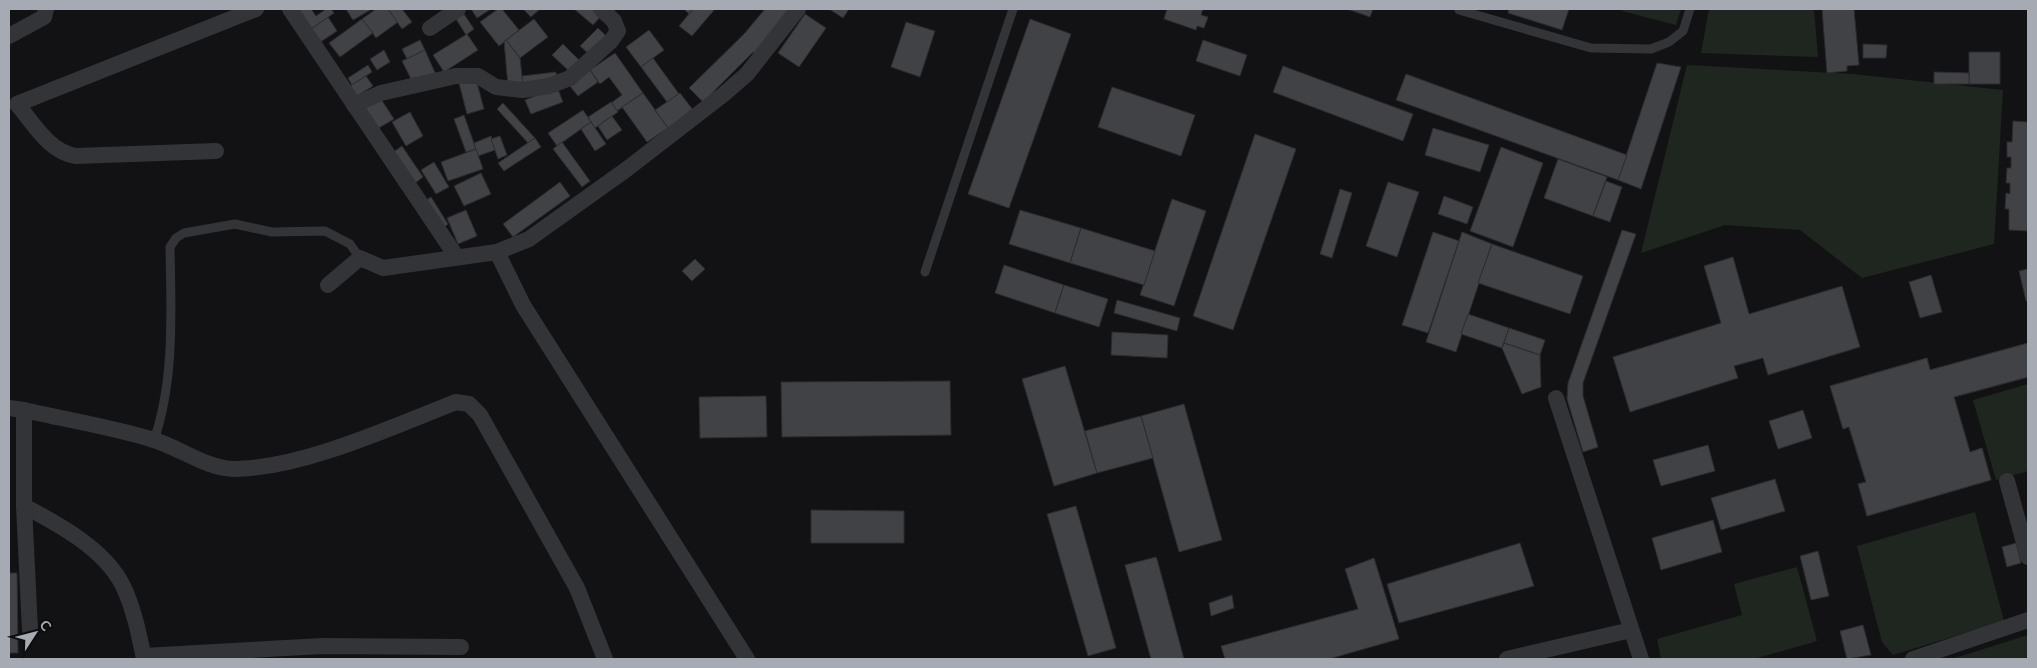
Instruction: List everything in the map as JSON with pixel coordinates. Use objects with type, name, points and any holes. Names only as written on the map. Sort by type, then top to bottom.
[{"type":"street","points":[[216,151],[76,156],[64,154],[53,147],[13,99],[256,9]]},
{"type":"street","points":[[290,9],[456,256]]},
{"type":"street","points":[[430,28],[458,9]]},
{"type":"street","points":[[354,105],[381,93],[456,76],[478,76],[496,87],[522,90],[549,86],[570,78],[612,41],[618,31],[614,21],[601,9]]},
{"type":"street","points":[[328,285],[360,258],[383,268],[456,256],[497,252],[529,239],[627,169],[724,94],[747,74],[798,9]]},
{"type":"street","points":[[9,36],[43,11]]},
{"type":"street","points":[[497,252],[523,305],[747,659]]},
{"type":"street","points":[[1556,398],[1641,659]]},
{"type":"street","points":[[30,630],[17,409],[154,440],[220,467],[235,468],[287,462],[374,434],[456,402],[469,404],[480,415],[577,588],[605,659]]},
{"type":"street","points":[[2006,481],[2028,557]]},
{"type":"street","points":[[24,506],[65,528],[101,557],[122,585],[138,627],[144,658],[322,646],[461,647]]},
{"type":"street","points":[[1913,659],[2028,620]]},
{"type":"street","points":[[1507,659],[1631,630]]},
{"type":"lane","points":[[925,272],[1013,9]]},
{"type":"lane","points":[[1459,10],[1591,48],[1650,49],[1668,42],[1683,31],[1690,9]]},
{"type":"lane","points":[[154,440],[165,406],[171,318],[170,247],[176,238],[184,233],[235,224],[272,232],[325,231],[350,244],[360,258]]},
{"type":"shaded area","points":[[1623,9],[1681,9],[1676,25],[1622,11]]},
{"type":"shaded area","points":[[1709,9],[1814,9],[1818,57],[1701,53]]},
{"type":"shaded area","points":[[1687,65],[1853,74],[2003,90],[1994,244],[1862,278],[1800,230],[1725,225],[1641,253]]},
{"type":"shaded area","points":[[2028,384],[2028,471],[1996,480],[1973,400]]},
{"type":"shaded area","points":[[1975,512],[2004,621],[1893,655],[1882,642],[1857,546]]},
{"type":"shaded area","points":[[1797,567],[1817,641],[1754,659],[1661,659],[1657,639],[1742,615],[1734,584]]},
{"type":"shaded area","points":[[2028,635],[2028,657],[2021,659],[1952,659]]},
{"type":"building","points":[[295,9],[311,9],[316,16],[326,9],[331,9],[334,13],[310,30]]},
{"type":"building","points":[[346,9],[372,9],[353,20]]},
{"type":"building","points":[[376,9],[388,9],[398,22],[376,38],[362,19]]},
{"type":"building","points":[[388,9],[402,9],[412,22],[402,29]]},
{"type":"building","points":[[471,9],[491,9],[477,18]]},
{"type":"building","points":[[498,9],[502,9],[519,30],[499,46],[480,22]]},
{"type":"building","points":[[523,9],[540,9],[531,17]]},
{"type":"building","points":[[574,9],[594,9],[602,15],[593,25]]},
{"type":"building","points":[[684,9],[693,9],[689,14]]},
{"type":"building","points":[[693,9],[715,9],[692,36],[679,26]]},
{"type":"building","points":[[765,9],[791,9],[755,54],[753,52],[703,102],[689,88],[744,34]]},
{"type":"building","points":[[829,9],[849,9],[843,18]]},
{"type":"building","points":[[1167,9],[1203,9],[1201,15],[1208,17],[1204,28],[1197,26],[1196,30],[1164,19]]},
{"type":"building","points":[[1347,9],[1373,9],[1370,17]]},
{"type":"building","points":[[1509,9],[1569,9],[1562,30],[1508,13]]},
{"type":"building","points":[[1822,9],[1854,9],[1859,65],[1847,66],[1847,71],[1827,73]]},
{"type":"building","points":[[464,14],[474,29],[466,35],[456,19]]},
{"type":"building","points":[[805,14],[826,28],[799,67],[778,53]]},
{"type":"building","points":[[328,17],[337,31],[319,43],[310,30]]},
{"type":"building","points":[[362,19],[373,33],[340,57],[329,43]]},
{"type":"building","points":[[534,19],[548,37],[520,58],[506,40]]},
{"type":"building","points":[[1030,19],[1071,34],[1009,208],[968,194]]},
{"type":"building","points":[[906,22],[935,31],[920,77],[891,67]]},
{"type":"building","points":[[598,28],[606,36],[589,54],[580,46]]},
{"type":"building","points":[[649,30],[664,50],[641,67],[626,47]]},
{"type":"building","points":[[467,34],[478,50],[444,72],[433,55]]},
{"type":"building","points":[[420,40],[425,50],[407,59],[402,49]]},
{"type":"building","points":[[506,40],[520,58],[523,85],[508,86],[504,41]]},
{"type":"building","points":[[1203,40],[1247,55],[1240,76],[1196,61]]},
{"type":"building","points":[[563,44],[581,62],[571,73],[552,55]]},
{"type":"building","points":[[1863,44],[1887,45],[1886,58],[1863,58]]},
{"type":"building","points":[[384,50],[390,62],[377,70],[370,59]]},
{"type":"building","points":[[425,50],[436,75],[414,85],[402,61]]},
{"type":"building","points":[[1969,52],[2000,52],[2000,84],[1969,84]]},
{"type":"building","points":[[615,53],[643,93],[617,111],[611,103],[622,95],[609,77],[600,84],[590,70]]},
{"type":"building","points":[[653,58],[679,94],[667,102],[641,67]]},
{"type":"building","points":[[1657,63],[1681,67],[1641,189],[1618,180]]},
{"type":"building","points":[[368,65],[372,72],[352,85],[348,78]]},
{"type":"building","points":[[1283,66],[1413,114],[1403,141],[1273,92]]},
{"type":"building","points":[[590,70],[598,82],[578,96],[569,85]]},
{"type":"building","points":[[556,72],[557,81],[523,85],[522,76]]},
{"type":"building","points":[[1934,72],[1969,73],[1969,84],[1934,84]]},
{"type":"building","points":[[1406,74],[1627,155],[1618,180],[1396,100]]},
{"type":"building","points":[[366,76],[373,86],[357,96],[350,86]]},
{"type":"building","points":[[476,79],[484,109],[467,114],[459,83]]},
{"type":"building","points":[[557,87],[563,102],[531,114],[525,100]]},
{"type":"building","points":[[1112,87],[1195,115],[1181,156],[1098,127]]},
{"type":"building","points":[[643,93],[668,128],[647,142],[622,107]]},
{"type":"building","points":[[680,93],[693,110],[668,128],[655,110]]},
{"type":"building","points":[[379,96],[394,119],[377,129],[363,107]]},
{"type":"building","points":[[611,102],[618,112],[595,128],[588,117]]},
{"type":"building","points":[[503,103],[535,138],[528,143],[497,109]]},
{"type":"building","points":[[583,110],[591,122],[557,146],[548,133]]},
{"type":"building","points":[[410,112],[423,136],[406,146],[392,122]]},
{"type":"building","points":[[464,115],[476,149],[466,152],[454,119]]},
{"type":"building","points":[[612,116],[622,130],[607,140],[598,126]]},
{"type":"building","points":[[2013,121],[2028,122],[2028,231],[2009,230],[2009,209],[2005,209],[2006,193],[2010,194],[2010,183],[2006,183],[2007,168],[2011,168],[2011,157],[2007,157],[2007,142],[2012,142]]},
{"type":"building","points":[[591,122],[606,144],[595,151],[581,129]]},
{"type":"building","points":[[1433,128],[1489,145],[1480,172],[1425,155]]},
{"type":"building","points":[[1255,134],[1296,149],[1233,330],[1193,316]]},
{"type":"building","points":[[491,136],[495,150],[478,156],[474,143]]},
{"type":"building","points":[[500,136],[507,155],[498,159],[491,139]]},
{"type":"building","points":[[535,138],[541,147],[504,171],[498,163]]},
{"type":"building","points":[[562,142],[590,181],[582,187],[553,149]]},
{"type":"building","points":[[402,146],[423,177],[414,184],[392,153]]},
{"type":"building","points":[[1501,147],[1543,163],[1513,247],[1470,231]]},
{"type":"building","points":[[476,149],[483,169],[448,181],[441,162]]},
{"type":"building","points":[[1558,159],[1607,177],[1593,216],[1544,198]]},
{"type":"building","points":[[434,162],[449,187],[436,194],[421,170]]},
{"type":"building","points":[[481,173],[491,194],[464,206],[454,186]]},
{"type":"building","points":[[1606,181],[1622,187],[1610,222],[1593,216]]},
{"type":"building","points":[[560,182],[570,196],[513,237],[503,224]]},
{"type":"building","points":[[1388,182],[1419,192],[1397,257],[1366,246]]},
{"type":"building","points":[[1340,189],[1352,193],[1332,258],[1320,254]]},
{"type":"building","points":[[1444,196],[1473,207],[1467,224],[1438,214]]},
{"type":"building","points":[[431,197],[448,224],[443,228],[425,201]]},
{"type":"building","points":[[1172,199],[1206,211],[1174,306],[1140,295]]},
{"type":"building","points":[[466,210],[477,236],[458,244],[447,218]]},
{"type":"building","points":[[1020,210],[1081,228],[1070,263],[1009,244]]},
{"type":"building","points":[[1081,228],[1155,251],[1144,285],[1070,263]]},
{"type":"building","points":[[1622,230],[1636,234],[1583,383],[1583,396],[1598,447],[1583,452],[1567,399],[1568,383]]},
{"type":"building","points":[[1433,232],[1459,241],[1428,333],[1402,325]]},
{"type":"building","points":[[1462,232],[1492,244],[1456,352],[1426,342]]},
{"type":"building","points":[[1492,244],[1583,276],[1570,314],[1478,283]]},
{"type":"building","points":[[1733,257],[1749,314],[1842,286],[1860,347],[1768,375],[1763,358],[1734,366],[1738,378],[1630,412],[1613,357],[1721,323],[1704,266]]},
{"type":"building","points":[[695,259],[705,269],[692,281],[682,271]]},
{"type":"building","points":[[1004,265],[1064,285],[1055,313],[995,293]]},
{"type":"building","points":[[2028,269],[2028,300],[2026,301],[2019,271]]},
{"type":"building","points":[[1931,275],[1942,312],[1920,318],[1909,282]]},
{"type":"building","points":[[1064,285],[1108,299],[1099,327],[1055,313]]},
{"type":"building","points":[[1117,300],[1180,318],[1177,331],[1114,313]]},
{"type":"building","points":[[1468,314],[1509,328],[1502,348],[1461,334]]},
{"type":"building","points":[[1509,328],[1545,340],[1540,355],[1504,343]]},
{"type":"building","points":[[1112,332],[1168,335],[1167,358],[1111,355]]},
{"type":"building","points":[[1504,343],[1540,355],[1541,387],[1522,394],[1502,348]]},
{"type":"building","points":[[2028,343],[2028,377],[1954,397],[1970,452],[1982,448],[1991,480],[1867,516],[1858,484],[1866,482],[1849,427],[1843,429],[1830,386],[1927,358],[1930,370]],"holes":[[[1915,408],[1931,463],[1898,473],[1881,418]]]},
{"type":"building","points":[[2028,343],[2028,377],[1954,397],[1970,452],[1982,448],[1991,480],[1867,516],[1858,484],[1866,482],[1849,427],[1843,429],[1830,386],[1927,358],[1930,370]]},
{"type":"building","points":[[1065,366],[1097,473],[1054,486],[1022,379]]},
{"type":"building","points":[[950,381],[951,435],[782,437],[781,382]]},
{"type":"building","points":[[766,396],[767,437],[700,438],[699,397]]},
{"type":"building","points":[[1184,404],[1222,540],[1179,552],[1141,416]]},
{"type":"building","points":[[1803,410],[1812,438],[1778,449],[1769,421]]},
{"type":"building","points":[[1141,416],[1153,458],[1097,473],[1085,431]]},
{"type":"building","points":[[1708,445],[1715,471],[1661,486],[1653,460]]},
{"type":"building","points":[[1775,479],[1785,511],[1721,530],[1711,498]]},
{"type":"building","points":[[1076,506],[1116,648],[1088,656],[1047,514]]},
{"type":"building","points":[[811,510],[904,511],[904,543],[811,543]]},
{"type":"building","points":[[1713,520],[1722,552],[1661,570],[1652,538]]},
{"type":"building","points":[[1520,543],[1534,586],[1399,623],[1387,584]]},
{"type":"building","points":[[2016,543],[2021,563],[2007,567],[2002,547]]},
{"type":"building","points":[[1818,551],[1829,596],[1811,600],[1800,556]]},
{"type":"building","points":[[1156,557],[1184,659],[1151,659],[1125,565]]},
{"type":"building","points":[[1374,558],[1399,639],[1329,659],[1225,659],[1221,646],[1358,609],[1345,569]]},
{"type":"building","points":[[9,573],[17,573],[18,653],[9,653]]},
{"type":"building","points":[[1232,595],[1234,608],[1211,616],[1209,603]]},
{"type":"building","points":[[1863,625],[1871,655],[1847,659],[1840,631]]}]
